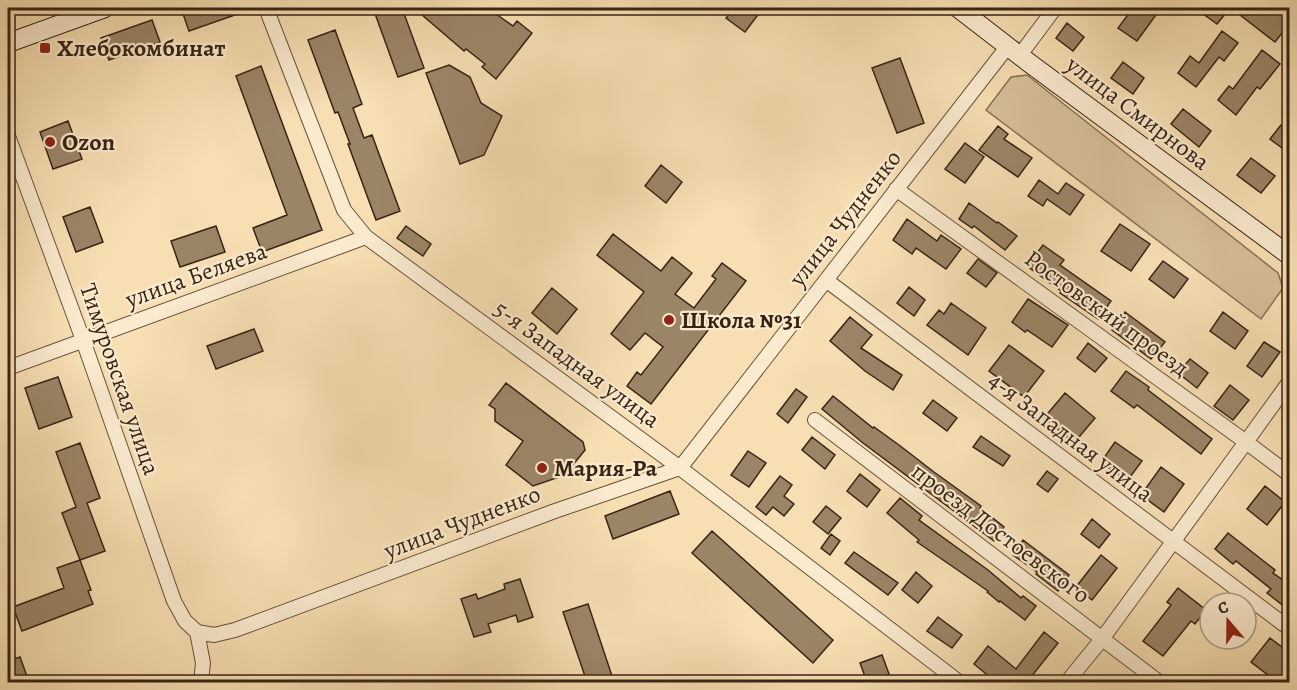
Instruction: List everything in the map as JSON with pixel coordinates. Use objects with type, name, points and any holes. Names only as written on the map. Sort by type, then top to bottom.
[{"type":"street","points":[[8,43],[105,8]]},
{"type":"street","name":"5-я Западная улица","points":[[266,8],[344,210],[366,237],[680,468],[959,682]]},
{"type":"street","name":"улица Смирнова","points":[[958,8],[1290,256]]},
{"type":"street","name":"улица Чудненко","points":[[197,632],[214,636],[235,630],[555,511],[680,468],[896,189],[1014,50],[1055,8]]},
{"type":"street","name":"Тимуровская улица","points":[[8,136],[83,340],[174,601],[185,621],[197,632]]},
{"type":"street","name":"Ростовский проезд","points":[[896,189],[1290,475]]},
{"type":"street","name":"улица Беляева","points":[[8,368],[366,237]]},
{"type":"street","name":"4-я Западная улица","points":[[826,280],[1290,629]]},
{"type":"street","points":[[1066,682],[1102,639],[1290,381]]},
{"type":"street","name":"проезд Достоевского","points":[[815,420],[1159,682]]},
{"type":"street","points":[[197,632],[203,663],[201,682]]},
{"type":"shaded area","points":[[1027,75],[1278,273],[1283,288],[1261,319],[986,110],[1011,77]]},
{"type":"building","points":[[190,8],[252,9],[189,31],[182,11]]},
{"type":"building","points":[[373,8],[402,8],[424,68],[398,77]]},
{"type":"building","points":[[414,8],[502,8],[496,14],[513,26],[517,21],[532,33],[496,79],[482,67],[485,64],[466,49],[464,51]]},
{"type":"building","points":[[734,8],[763,8],[745,32],[726,18]]},
{"type":"building","points":[[1133,8],[1161,8],[1137,41],[1118,28]]},
{"type":"building","points":[[1195,8],[1218,8],[1226,13],[1217,24]]},
{"type":"building","points":[[1246,8],[1272,8],[1290,23],[1275,42],[1240,15]]},
{"type":"building","points":[[152,20],[160,42],[109,60],[101,38]]},
{"type":"building","points":[[1067,23],[1084,37],[1073,51],[1056,38]]},
{"type":"building","points":[[335,30],[362,104],[353,108],[364,138],[372,135],[400,211],[376,220],[338,112],[335,113],[308,40]]},
{"type":"building","points":[[1222,31],[1238,43],[1224,61],[1219,57],[1196,87],[1178,73],[1190,56],[1199,63]]},
{"type":"building","points":[[1262,50],[1280,64],[1260,89],[1257,87],[1236,115],[1218,100],[1229,86],[1233,89]]},
{"type":"building","points":[[900,58],[924,123],[897,133],[872,68]]},
{"type":"building","points":[[1123,62],[1144,78],[1133,94],[1111,78]]},
{"type":"building","points":[[449,65],[470,77],[481,103],[502,116],[484,155],[460,164],[426,73]]},
{"type":"building","points":[[261,66],[322,230],[262,252],[253,228],[287,215],[236,76]]},
{"type":"building","points":[[1183,109],[1211,131],[1199,147],[1171,124]]},
{"type":"building","points":[[68,121],[82,159],[53,169],[40,132]]},
{"type":"building","points":[[1281,125],[1290,131],[1290,154],[1270,139]]},
{"type":"building","points":[[998,126],[1008,134],[1004,139],[1032,158],[1018,177],[979,150]]},
{"type":"building","points":[[965,143],[984,157],[965,183],[945,169]]},
{"type":"building","points":[[1251,158],[1275,176],[1261,193],[1237,175]]},
{"type":"building","points":[[661,165],[682,182],[666,203],[645,186]]},
{"type":"building","points":[[1039,180],[1058,194],[1066,183],[1084,195],[1070,215],[1047,199],[1043,206],[1028,196]]},
{"type":"building","points":[[969,203],[1017,236],[1005,250],[974,226],[972,228],[959,219]]},
{"type":"building","points":[[90,207],[103,242],[76,252],[63,217]]},
{"type":"building","points":[[907,219],[937,241],[941,235],[961,249],[946,269],[916,248],[912,254],[893,240]]},
{"type":"building","points":[[1120,224],[1150,244],[1131,271],[1101,251]]},
{"type":"building","points":[[216,226],[225,252],[180,267],[171,241]]},
{"type":"building","points":[[406,226],[431,244],[423,256],[397,238]]},
{"type":"building","name":"Школа №31","points":[[613,234],[661,271],[672,257],[692,273],[675,294],[694,308],[716,279],[712,276],[722,263],[746,281],[651,404],[627,386],[637,372],[641,375],[663,347],[645,333],[630,350],[611,334],[644,292],[597,255]]},
{"type":"building","points":[[1043,245],[1064,260],[1060,265],[1111,301],[1098,319],[1060,293],[1061,291],[1027,266]]},
{"type":"building","points":[[978,259],[997,273],[986,287],[967,273]]},
{"type":"building","points":[[1163,261],[1188,279],[1174,298],[1149,279]]},
{"type":"building","points":[[909,287],[925,300],[914,316],[897,303]]},
{"type":"building","points":[[552,288],[577,309],[557,334],[532,313]]},
{"type":"building","points":[[1028,299],[1068,325],[1052,347],[1012,322]]},
{"type":"building","points":[[951,303],[986,328],[968,355],[927,325],[939,310],[944,314]]},
{"type":"building","points":[[1125,312],[1165,342],[1151,359],[1112,330]]},
{"type":"building","points":[[1223,312],[1248,331],[1235,349],[1210,331]]},
{"type":"building","points":[[850,317],[872,335],[861,348],[902,375],[893,390],[865,371],[830,341]]},
{"type":"building","points":[[254,329],[263,351],[216,369],[207,346]]},
{"type":"building","points":[[1264,342],[1280,352],[1262,377],[1247,366]]},
{"type":"building","points":[[1088,343],[1107,358],[1095,372],[1077,358]]},
{"type":"building","points":[[1009,345],[1044,371],[1024,397],[989,371]]},
{"type":"building","points":[[1190,359],[1208,373],[1197,388],[1178,373]]},
{"type":"building","points":[[1126,371],[1212,439],[1201,454],[1137,405],[1134,408],[1111,391]]},
{"type":"building","points":[[58,377],[72,417],[39,429],[25,388]]},
{"type":"building","points":[[506,383],[583,442],[585,450],[572,466],[577,471],[533,486],[506,465],[523,441],[495,421],[495,409],[489,405]]},
{"type":"building","points":[[1230,385],[1249,400],[1233,420],[1214,406]]},
{"type":"building","points":[[796,389],[807,397],[788,423],[777,414]]},
{"type":"building","points":[[1065,393],[1095,418],[1074,443],[1044,418]]},
{"type":"building","points":[[833,396],[873,428],[981,506],[980,508],[1004,527],[994,541],[863,443],[822,409]]},
{"type":"building","points":[[933,400],[957,418],[947,431],[923,413]]},
{"type":"building","points":[[981,436],[1010,456],[1003,466],[973,447]]},
{"type":"building","points":[[812,437],[835,455],[825,469],[802,450]]},
{"type":"building","points":[[1115,442],[1142,461],[1127,481],[1101,462]]},
{"type":"building","points":[[80,443],[100,498],[87,503],[105,551],[80,560],[62,513],[76,507],[56,452]]},
{"type":"building","points":[[748,451],[766,463],[749,487],[731,475]]},
{"type":"building","points":[[1161,467],[1184,484],[1164,512],[1141,495]]},
{"type":"building","points":[[1047,471],[1058,479],[1048,492],[1037,484]]},
{"type":"building","points":[[860,474],[880,490],[867,507],[847,491]]},
{"type":"building","points":[[780,476],[792,485],[784,496],[794,504],[784,516],[773,507],[766,515],[756,507]]},
{"type":"building","points":[[1265,486],[1285,502],[1267,525],[1247,509]]},
{"type":"building","points":[[670,491],[679,514],[613,539],[605,516]]},
{"type":"building","points":[[900,498],[922,516],[919,520],[988,570],[1021,598],[1023,596],[1036,606],[1025,620],[999,602],[988,591],[917,542],[919,540],[887,513]]},
{"type":"building","points":[[826,506],[841,518],[828,534],[813,522]]},
{"type":"building","points":[[1092,519],[1110,534],[1099,548],[1081,534]]},
{"type":"building","points":[[712,531],[833,640],[813,663],[692,553]]},
{"type":"building","points":[[1228,533],[1275,570],[1273,573],[1290,585],[1290,611],[1267,593],[1271,589],[1236,561],[1233,564],[1215,549]]},
{"type":"building","points":[[831,534],[840,541],[830,555],[821,548]]},
{"type":"building","points":[[1023,540],[1069,575],[1058,591],[1013,555]]},
{"type":"building","points":[[854,552],[898,583],[888,595],[845,563]]},
{"type":"building","points":[[1101,555],[1117,568],[1092,600],[1076,587]]},
{"type":"building","points":[[80,560],[91,590],[88,591],[93,604],[22,631],[13,607],[64,588],[57,568]]},
{"type":"building","points":[[916,572],[932,586],[918,603],[902,590]]},
{"type":"building","points":[[520,579],[533,617],[518,622],[516,615],[488,624],[491,632],[474,637],[461,599],[476,594],[478,599],[505,589],[504,584]]},
{"type":"building","points":[[1178,588],[1198,604],[1198,620],[1195,624],[1191,621],[1163,656],[1143,641],[1171,605],[1167,602]]},
{"type":"building","points":[[588,604],[614,682],[587,682],[563,612]]},
{"type":"building","points":[[938,617],[962,635],[952,648],[927,631]]},
{"type":"building","points":[[1044,632],[1058,643],[1027,682],[996,682],[974,664],[988,646],[1016,669]]},
{"type":"building","points":[[1270,638],[1290,653],[1290,682],[1277,682],[1251,662]]},
{"type":"building","points":[[882,655],[892,682],[867,682],[860,663]]},
{"type":"building","points":[[20,657],[29,682],[8,682],[8,661]]},
{"type":"place","name":"Хлебокомбинат","points":[[45,48]]},
{"type":"place","name":"Ozon","points":[[50,142]]},
{"type":"place","name":"Школа №31","points":[[669,320]]},
{"type":"place","name":"Мария-Ра","points":[[542,468]]}]
